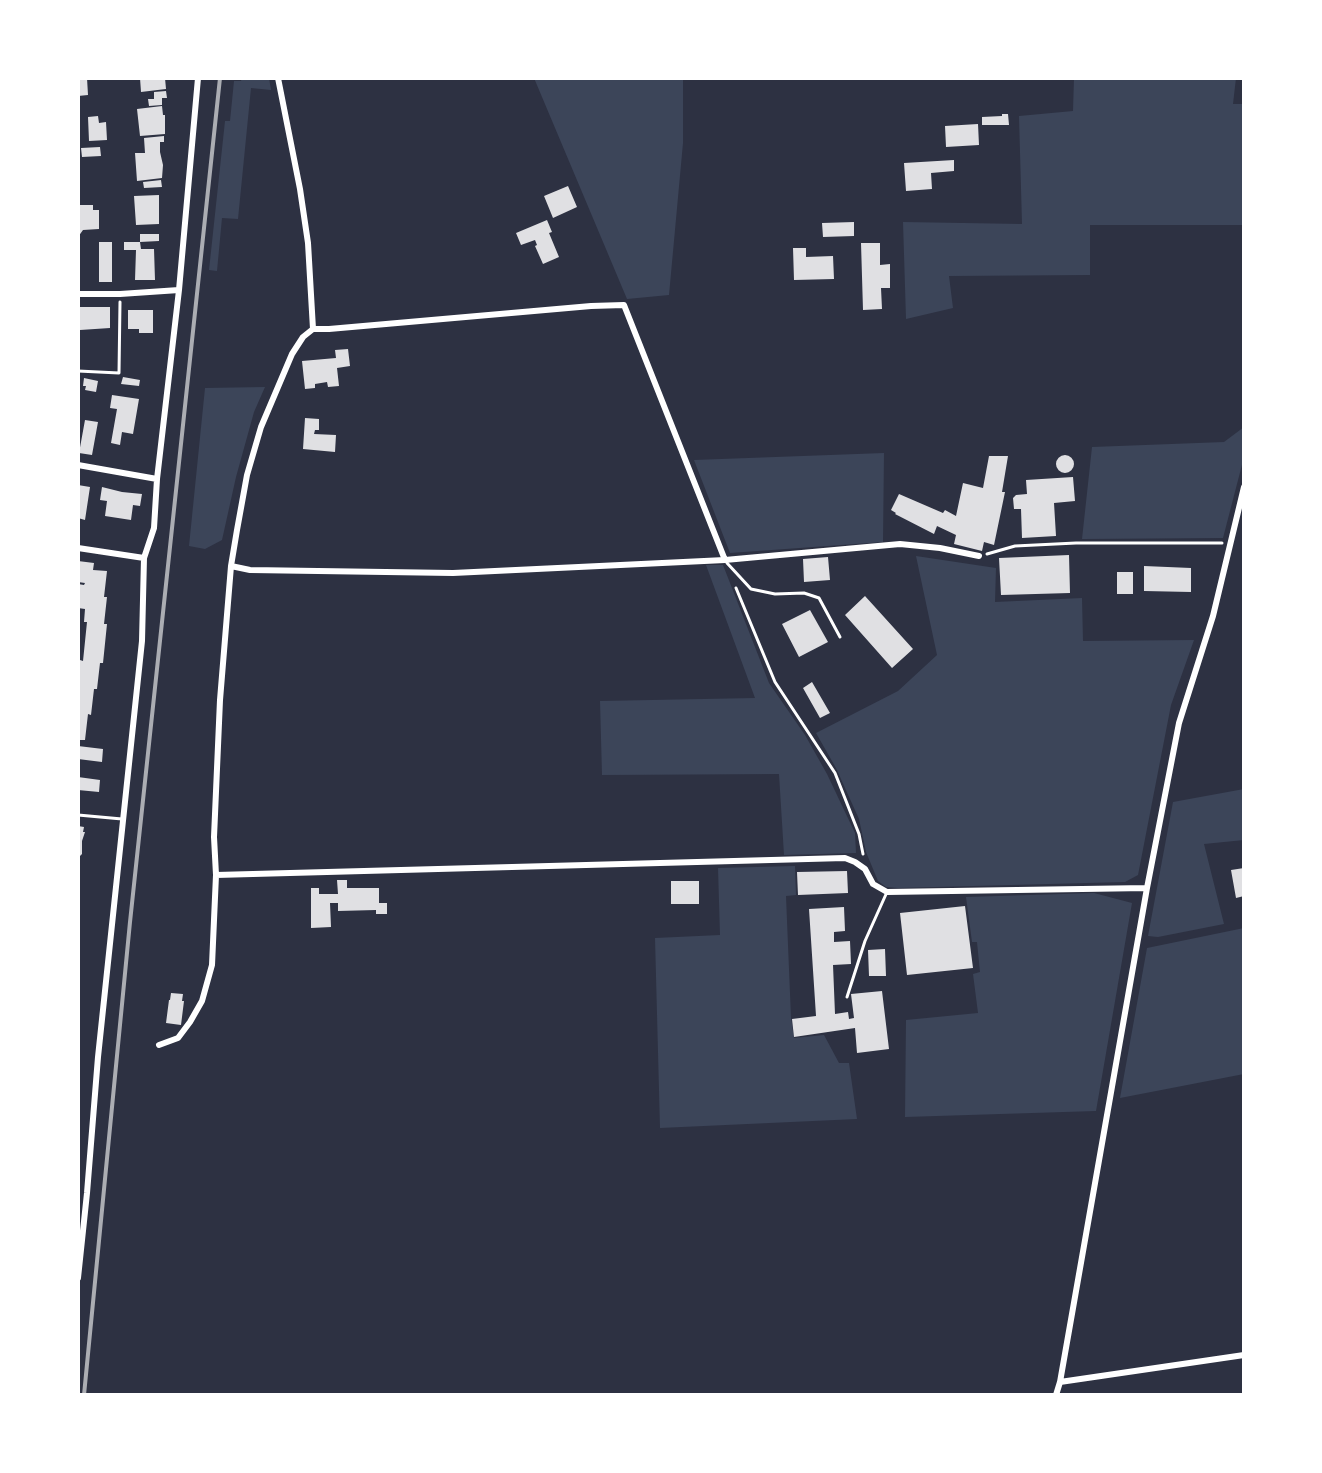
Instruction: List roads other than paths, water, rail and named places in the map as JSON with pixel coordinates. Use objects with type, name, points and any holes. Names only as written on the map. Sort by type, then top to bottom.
[{"type":"street","points":[[78,1278],[142,641],[144,558],[154,528],[198,78]]},
{"type":"street","points":[[278,78],[308,243],[313,329]]},
{"type":"street","points":[[78,294],[179,290]]},
{"type":"street","points":[[159,1045],[178,1038],[190,1022],[202,1001],[212,965],[219,715],[231,566],[247,475],[261,427],[292,354],[303,337],[313,329],[624,305],[725,560]]},
{"type":"street","points":[[78,465],[157,479]]},
{"type":"street","points":[[1056,1395],[1179,723],[1213,616],[1244,487]]},
{"type":"street","points":[[231,566],[264,571],[453,573],[725,560],[900,544],[979,556]]},
{"type":"street","points":[[78,548],[144,558]]},
{"type":"street","points":[[216,875],[845,858],[865,869],[873,884],[887,892],[1147,888]]},
{"type":"street","points":[[78,1193],[87,1193]]},
{"type":"street","points":[[1060,1382],[1244,1355]]},
{"type":"lane","points":[[725,560],[751,589],[775,594],[804,593],[819,598],[840,637]]},
{"type":"lane","points":[[78,815],[124,819]]},
{"type":"lane","points":[[847,997],[865,941],[887,892]]},
{"type":"railway","points":[[84,1395],[130,922],[220,78]]}]
